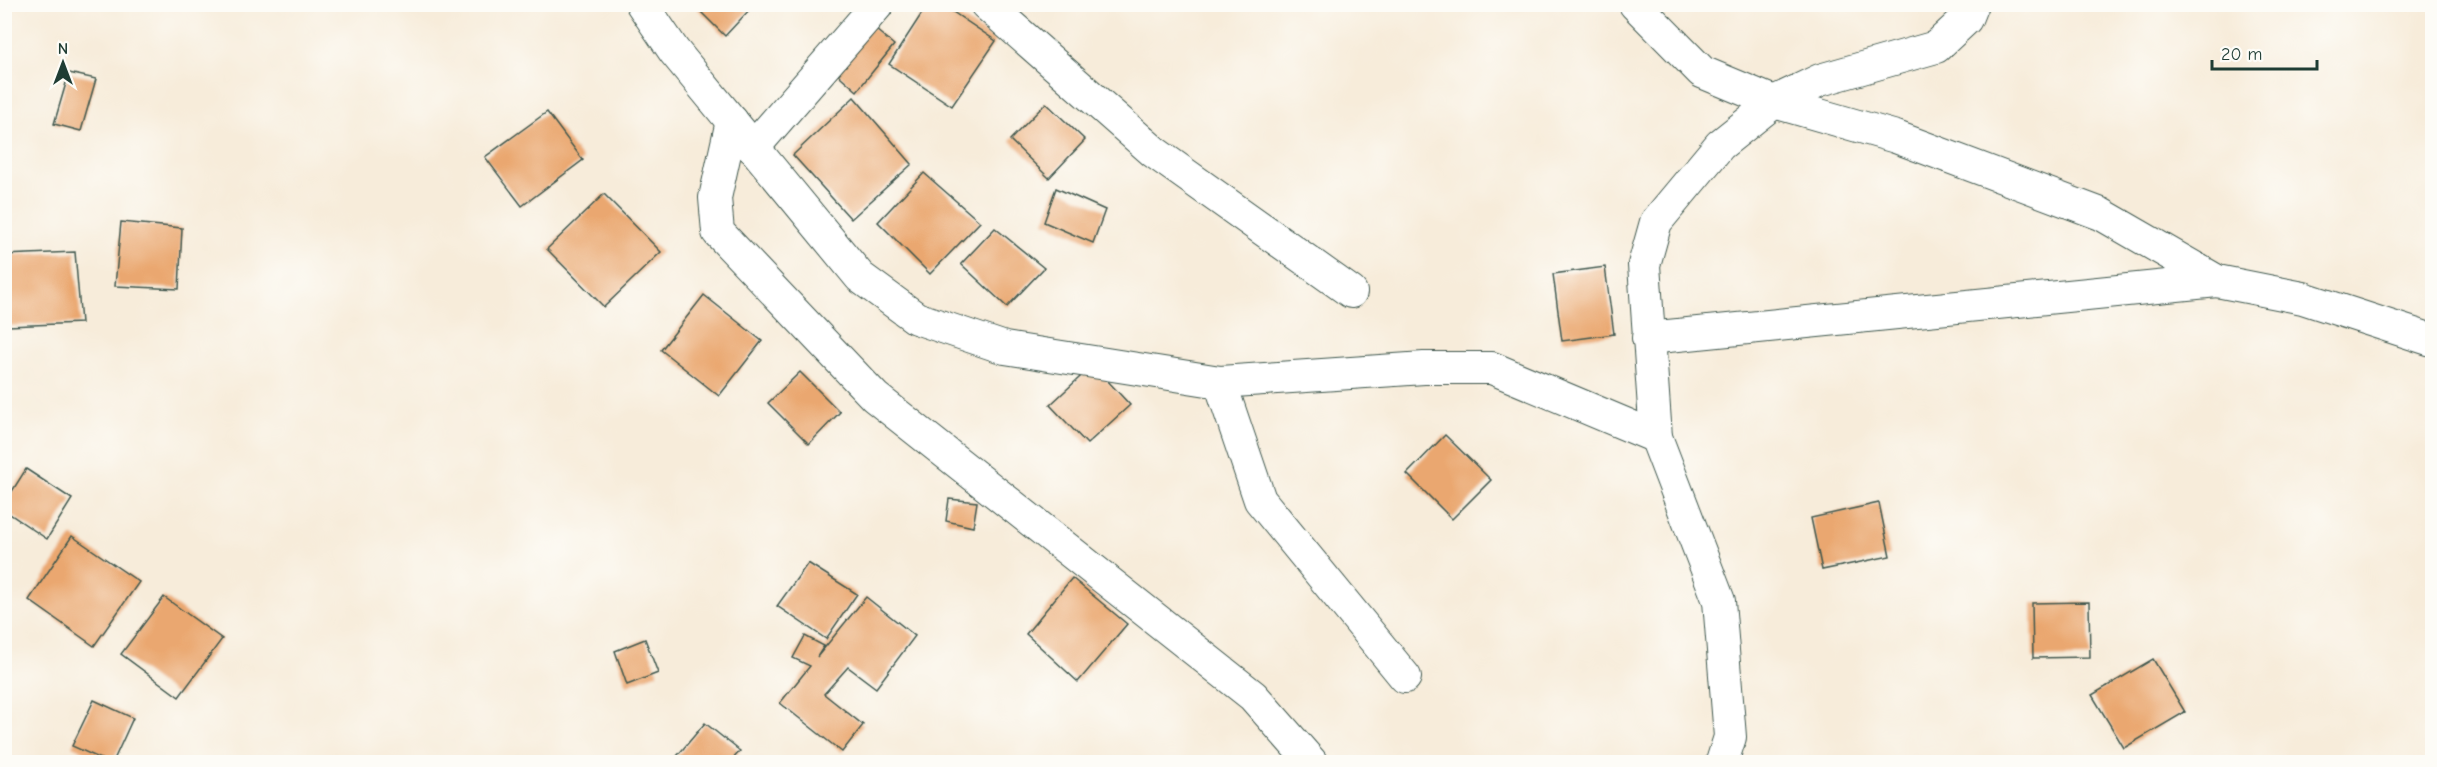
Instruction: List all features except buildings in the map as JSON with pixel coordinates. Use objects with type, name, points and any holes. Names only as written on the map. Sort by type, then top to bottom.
[{"type":"street","points":[[642,4],[674,51],[860,277],[916,318],[1005,348],[1220,382],[1424,368],[1492,368],[1656,437]]},
{"type":"street","points":[[753,148],[878,4]]},
{"type":"street","points":[[986,4],[1155,152],[1351,292]]},
{"type":"street","points":[[1635,4],[1701,72],[1774,102],[1896,137],[2101,214],[2217,281]]},
{"type":"street","points":[[1722,762],[1730,737],[1719,601],[1656,437],[1644,265],[1656,222],[1720,144],[1774,102],[1820,80],[1936,47],[1966,19],[1972,4]]},
{"type":"street","points":[[732,122],[715,198],[718,232],[875,397],[1253,696],[1311,762]]},
{"type":"street","points":[[1648,338],[2217,281],[2303,298],[2433,340]]},
{"type":"street","points":[[1220,382],[1260,500],[1406,677]]}]
